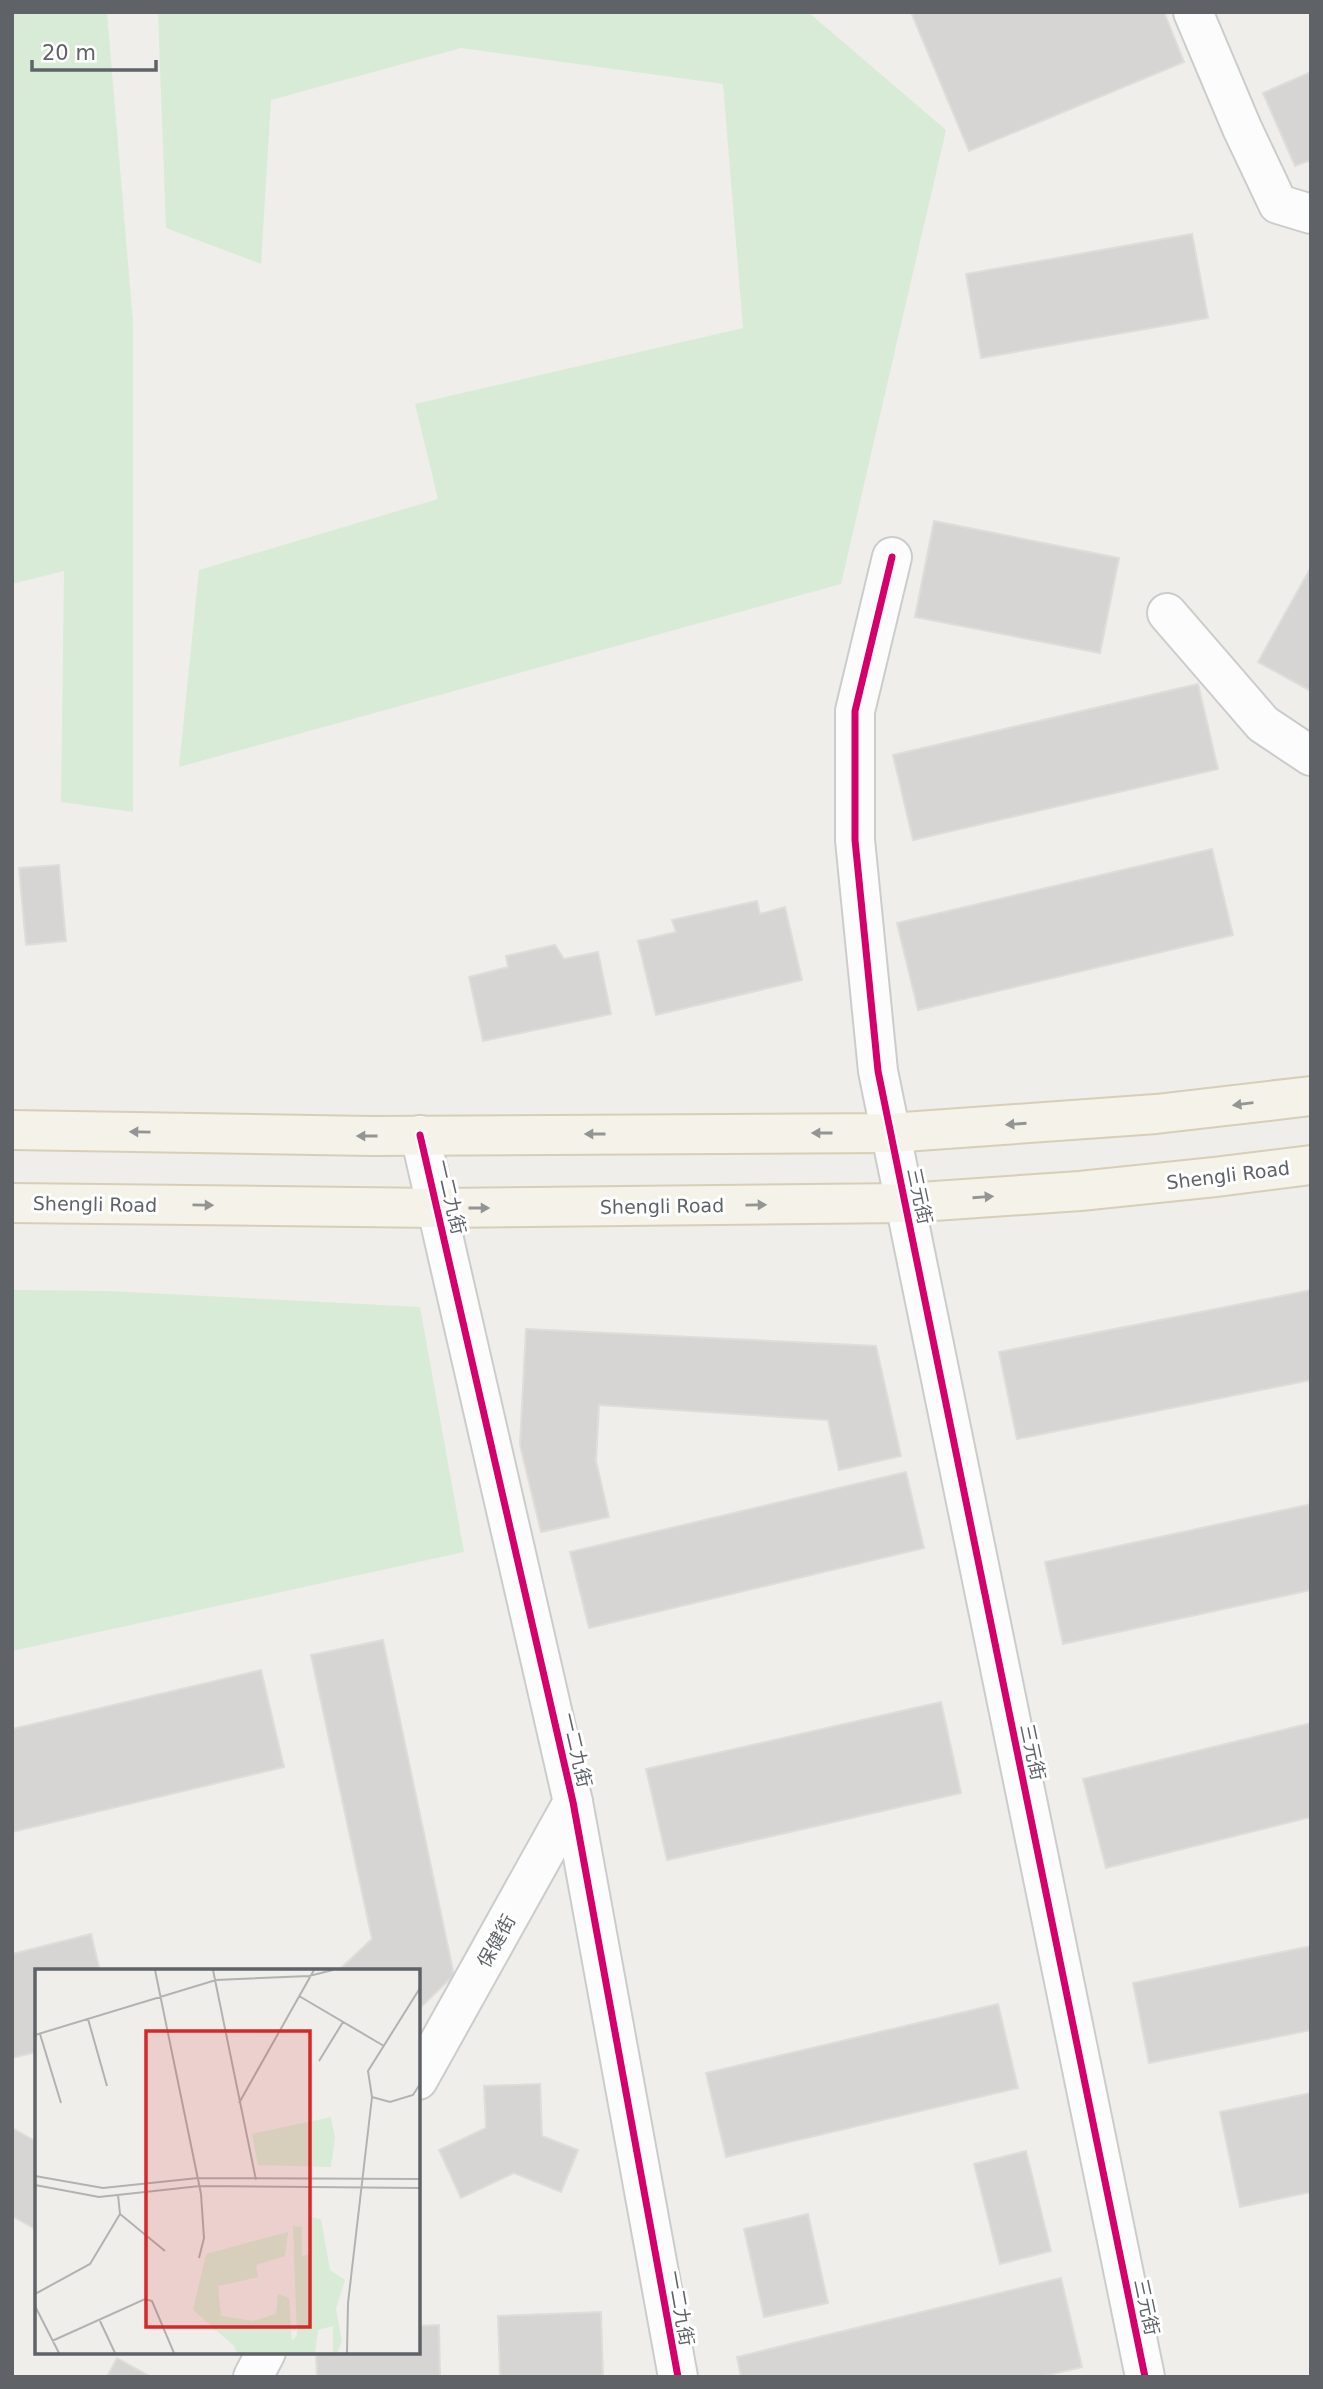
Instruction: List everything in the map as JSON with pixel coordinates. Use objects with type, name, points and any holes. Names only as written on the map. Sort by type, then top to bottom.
[{"type":"main road","points":[[12,1130],[372,1136],[890,1133],[1156,1114],[1311,1096]]},
{"type":"main road","name":"Shengli Road","points":[[12,1203],[437,1208],[905,1203],[1080,1191],[1215,1178],[1311,1165]]},
{"type":"street","points":[[1193,12],[1242,128],[1278,204],[1311,215]]},
{"type":"street","name":"三元街","points":[[892,557],[855,711],[855,841],[878,1071],[1145,2377]]},
{"type":"street","points":[[1167,612],[1263,724],[1311,756]]},
{"type":"street","name":"一二九街","points":[[420,1135],[573,1802],[678,2377]]},
{"type":"street","name":"保健街","points":[[420,2076],[573,1802]]},
{"type":"street","points":[[253,2377],[265,2354]]},
{"type":"green space","points":[[12,12],[107,12],[133,323],[133,812],[61,802],[64,571],[12,584]]},
{"type":"green space","points":[[158,12],[808,12],[946,130],[841,584],[179,767],[199,570],[438,499],[415,404],[743,328],[723,84],[461,48],[271,100],[261,264],[166,228]]},
{"type":"green space","points":[[12,1290],[108,1291],[420,1307],[464,1552],[12,1651]]},
{"type":"building","points":[[911,12],[1164,12],[1184,62],[969,151]]},
{"type":"building","points":[[1311,72],[1311,160],[1295,166],[1263,93]]},
{"type":"building","points":[[1192,234],[1208,318],[981,358],[966,274]]},
{"type":"building","points":[[934,521],[1119,558],[1100,653],[915,617]]},
{"type":"building","points":[[1311,567],[1311,691],[1258,662]]},
{"type":"building","points":[[1198,684],[1218,769],[913,840],[893,755]]},
{"type":"building","points":[[1212,849],[1233,935],[918,1010],[897,923]]},
{"type":"building","points":[[59,865],[66,941],[26,945],[19,868]]},
{"type":"building","points":[[757,901],[760,914],[785,907],[802,980],[656,1015],[638,941],[676,932],[672,920]]},
{"type":"building","points":[[555,945],[564,959],[598,952],[611,1014],[483,1041],[469,977],[508,967],[506,956]]},
{"type":"building","points":[[1311,1290],[1311,1380],[1017,1439],[999,1352]]},
{"type":"building","points":[[526,1329],[876,1346],[901,1456],[839,1470],[828,1420],[599,1405],[596,1461],[609,1517],[541,1532],[520,1445]]},
{"type":"building","points":[[906,1472],[924,1548],[589,1628],[570,1552]]},
{"type":"building","points":[[1311,1504],[1311,1590],[1063,1644],[1045,1562]]},
{"type":"building","points":[[383,1640],[454,1975],[420,2008],[420,1969],[340,1969],[372,1939],[311,1655]]},
{"type":"building","points":[[261,1670],[284,1767],[12,1832],[12,1729]]},
{"type":"building","points":[[941,1702],[961,1793],[667,1860],[646,1769]]},
{"type":"building","points":[[1311,1723],[1311,1817],[1106,1868],[1083,1779]]},
{"type":"building","points":[[91,1934],[100,1969],[35,1969],[35,2052],[12,2058],[12,1954]]},
{"type":"building","points":[[1311,1946],[1311,2030],[1149,2063],[1133,1983]]},
{"type":"building","points":[[998,2004],[1018,2088],[726,2157],[706,2073]]},
{"type":"building","points":[[540,2084],[542,2136],[578,2150],[561,2192],[514,2173],[461,2198],[439,2150],[486,2128],[484,2086]]},
{"type":"building","points":[[1311,2093],[1311,2192],[1240,2207],[1220,2112]]},
{"type":"building","points":[[12,2128],[35,2141],[35,2229],[12,2216]]},
{"type":"building","points":[[1026,2151],[1051,2251],[1000,2264],[974,2164]]},
{"type":"building","points":[[808,2214],[828,2303],[764,2317],[744,2229]]},
{"type":"building","points":[[1061,2278],[1082,2367],[1040,2377],[741,2377],[737,2357]]},
{"type":"building","points":[[601,2312],[603,2377],[500,2377],[498,2316]]},
{"type":"building","points":[[439,2325],[440,2377],[317,2377],[316,2354],[420,2354],[420,2326]]},
{"type":"building","points":[[117,2358],[151,2377],[107,2377]]},
{"type":"cycle path","points":[[892,557],[855,711],[855,840],[878,1071],[1145,2377]]},
{"type":"cycle path","points":[[420,1135],[573,1802],[678,2377]]}]
